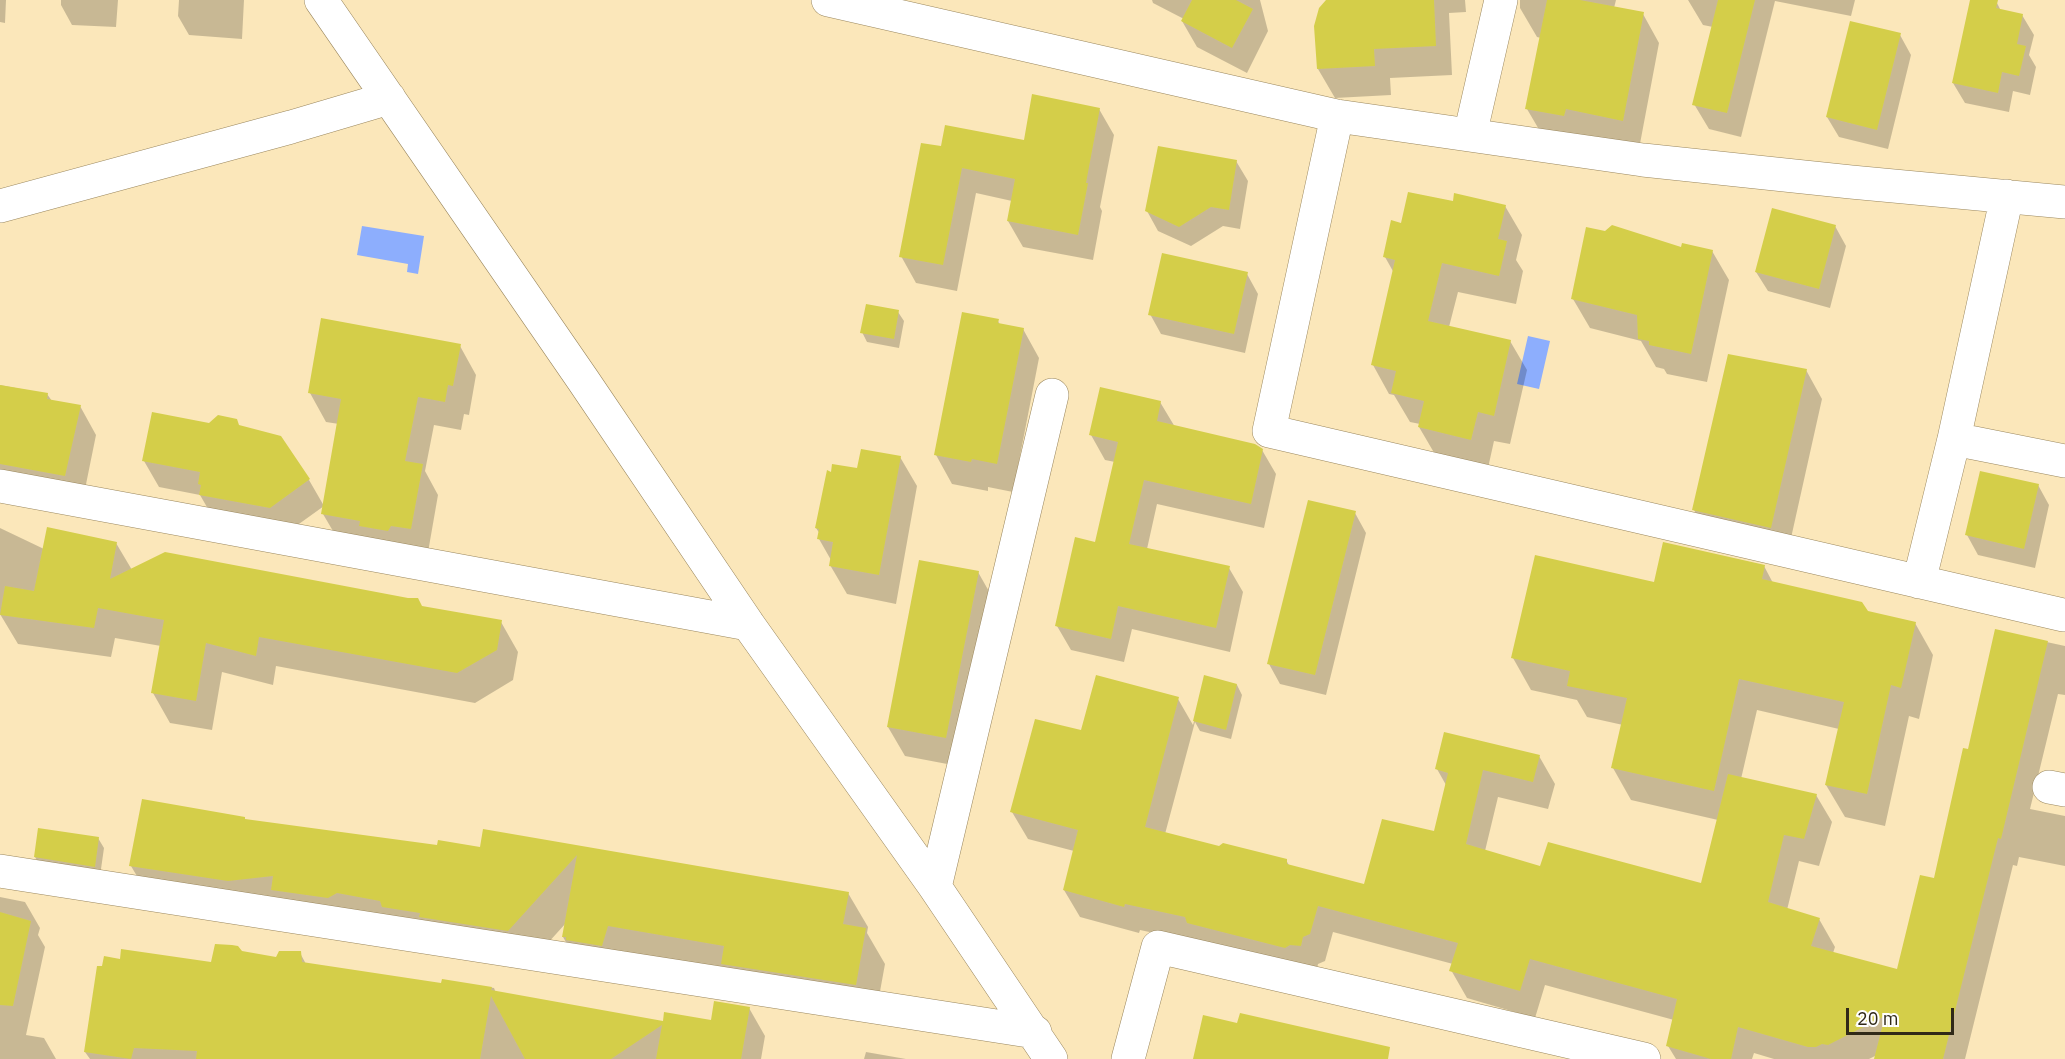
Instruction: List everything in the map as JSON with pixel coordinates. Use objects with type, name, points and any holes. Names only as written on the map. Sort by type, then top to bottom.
[{"type":"street","points":[[321,0],[577,370],[748,624],[935,887],[1043,1046]]},
{"type":"street","points":[[828,0],[1337,116],[1643,160],[1851,183],[2065,202]]},
{"type":"street","points":[[1470,135],[1501,0]]},
{"type":"street","points":[[0,206],[389,98]]},
{"type":"street","points":[[1337,116],[1269,431],[2063,615]]},
{"type":"street","points":[[1919,582],[1954,439],[2007,196]]},
{"type":"street","points":[[935,887],[1052,395]]},
{"type":"street","points":[[1954,439],[2065,461]]},
{"type":"street","points":[[0,486],[748,624]]},
{"type":"street","points":[[0,871],[1043,1046]]},
{"type":"street","points":[[1128,1059],[1158,947],[1644,1059]]},
{"type":"water","points":[[362,226],[424,236],[418,274],[407,272],[408,264],[357,255]]},
{"type":"water","points":[[1528,336],[1550,341],[1539,389],[1517,384]]},
{"type":"building","points":[[1192,0],[1236,0],[1253,9],[1232,48],[1181,21]]},
{"type":"building","points":[[1326,0],[1434,0],[1436,46],[1374,49],[1375,66],[1317,69],[1314,26],[1319,8]]},
{"type":"building","points":[[1547,0],[1580,0],[1644,12],[1623,121],[1566,109],[1564,116],[1525,109]]},
{"type":"building","points":[[1718,0],[1755,0],[1727,113],[1692,105]]},
{"type":"building","points":[[1970,0],[1998,0],[1996,8],[2023,14],[2017,44],[2026,46],[2019,76],[2002,72],[1998,93],[1952,83]]},
{"type":"building","points":[[1850,21],[1901,33],[1877,130],[1826,117]]},
{"type":"building","points":[[1032,94],[1100,108],[1078,235],[1007,221],[1015,179],[962,168],[943,265],[899,257],[921,143],[941,146],[945,125],[1024,140]]},
{"type":"building","points":[[1158,146],[1237,160],[1229,210],[1211,207],[1179,227],[1145,211]]},
{"type":"building","points":[[1408,192],[1453,201],[1454,193],[1506,205],[1498,239],[1507,241],[1499,276],[1442,263],[1428,321],[1511,340],[1494,416],[1478,412],[1471,440],[1418,427],[1424,401],[1391,393],[1396,371],[1371,365],[1395,260],[1383,257],[1391,220],[1401,223]]},
{"type":"building","points":[[1772,208],[1836,225],[1819,289],[1755,272]]},
{"type":"building","points":[[1612,225],[1681,247],[1682,243],[1713,250],[1691,354],[1649,345],[1649,341],[1638,339],[1637,315],[1571,299],[1586,227],[1605,231]]},
{"type":"building","points":[[1162,253],[1248,272],[1234,334],[1148,315]]},
{"type":"building","points":[[866,304],[899,310],[894,339],[860,333]]},
{"type":"building","points":[[962,312],[999,319],[998,323],[1024,328],[997,464],[934,455]]},
{"type":"building","points":[[321,318],[461,344],[453,386],[448,385],[445,402],[418,397],[405,461],[423,464],[411,529],[391,526],[388,531],[359,526],[360,521],[321,514],[341,399],[308,393]]},
{"type":"building","points":[[1728,354],[1807,369],[1771,528],[1692,510]]},
{"type":"building","points":[[0,385],[48,393],[47,399],[81,405],[65,476],[0,464]]},
{"type":"building","points":[[1100,387],[1161,401],[1157,421],[1255,444],[1263,449],[1251,504],[1144,480],[1129,544],[1230,566],[1216,628],[1118,606],[1111,639],[1055,626],[1075,537],[1095,542],[1118,442],[1089,435]]},
{"type":"building","points":[[152,412],[209,423],[218,415],[237,419],[239,425],[281,436],[310,479],[270,508],[199,495],[200,472],[142,461]]},
{"type":"building","points":[[861,449],[901,456],[879,575],[829,566],[833,542],[817,539],[819,529],[815,528],[827,470],[831,472],[832,464],[857,468]]},
{"type":"building","points":[[1980,471],[2039,484],[2024,549],[1965,535]]},
{"type":"building","points":[[1308,500],[1356,511],[1315,675],[1267,664]]},
{"type":"building","points":[[47,527],[117,542],[110,579],[165,552],[418,598],[422,606],[502,620],[497,650],[457,673],[259,637],[256,656],[206,643],[196,701],[151,693],[164,620],[98,608],[94,628],[0,615],[5,586],[34,591]]},
{"type":"building","points":[[1663,542],[1765,565],[1762,579],[1862,602],[1868,611],[1916,622],[1901,688],[1891,685],[1867,794],[1825,785],[1844,702],[1739,679],[1714,791],[1611,768],[1627,698],[1567,686],[1570,671],[1511,658],[1535,555],[1654,582]]},
{"type":"building","points":[[919,560],[979,571],[946,738],[887,727]]},
{"type":"building","points":[[1995,629],[2048,641],[2001,839],[1998,838],[1943,1059],[1874,1059],[1885,1016],[1828,1045],[1822,1044],[1816,1047],[1808,1047],[1738,1027],[1731,1059],[1711,1059],[1666,1046],[1677,999],[1530,959],[1520,991],[1449,971],[1458,943],[1318,906],[1310,934],[1303,937],[1301,946],[1290,945],[1285,948],[1187,923],[1185,917],[1125,904],[1124,907],[1063,890],[1078,830],[1010,812],[1035,719],[1081,730],[1096,675],[1179,697],[1145,827],[1219,846],[1223,843],[1287,859],[1287,864],[1364,884],[1382,819],[1434,831],[1448,773],[1435,769],[1444,732],[1540,755],[1533,782],[1483,770],[1466,844],[1540,866],[1548,842],[1701,883],[1728,774],[1817,794],[1804,839],[1784,835],[1768,902],[1820,918],[1811,946],[1897,969],[1920,875],[1934,878],[1963,748],[1968,749]]},
{"type":"building","points":[[1204,675],[1237,684],[1226,730],[1193,721]]},
{"type":"building","points":[[142,799],[245,817],[245,819],[437,845],[438,840],[480,847],[483,829],[849,892],[843,924],[866,928],[856,985],[721,964],[724,946],[608,926],[602,946],[566,940],[566,937],[562,937],[577,855],[508,931],[419,917],[420,913],[382,907],[380,901],[337,893],[328,898],[271,890],[273,876],[228,881],[129,866]]},
{"type":"building","points":[[38,828],[99,837],[95,867],[34,857]]},
{"type":"building","points":[[0,912],[31,921],[13,1006],[0,1005]]},
{"type":"building","points":[[215,944],[238,946],[242,951],[276,957],[279,951],[301,951],[302,962],[441,983],[442,979],[492,987],[491,990],[663,1021],[664,1012],[711,1020],[714,1001],[750,1007],[741,1059],[656,1059],[662,1025],[611,1059],[525,1059],[491,996],[480,1059],[196,1059],[197,1051],[134,1048],[131,1059],[84,1052],[97,966],[102,966],[104,956],[120,959],[121,949],[211,962]]},
{"type":"building","points":[[1240,1013],[1390,1047],[1388,1059],[1193,1059],[1203,1015],[1237,1023]]}]
